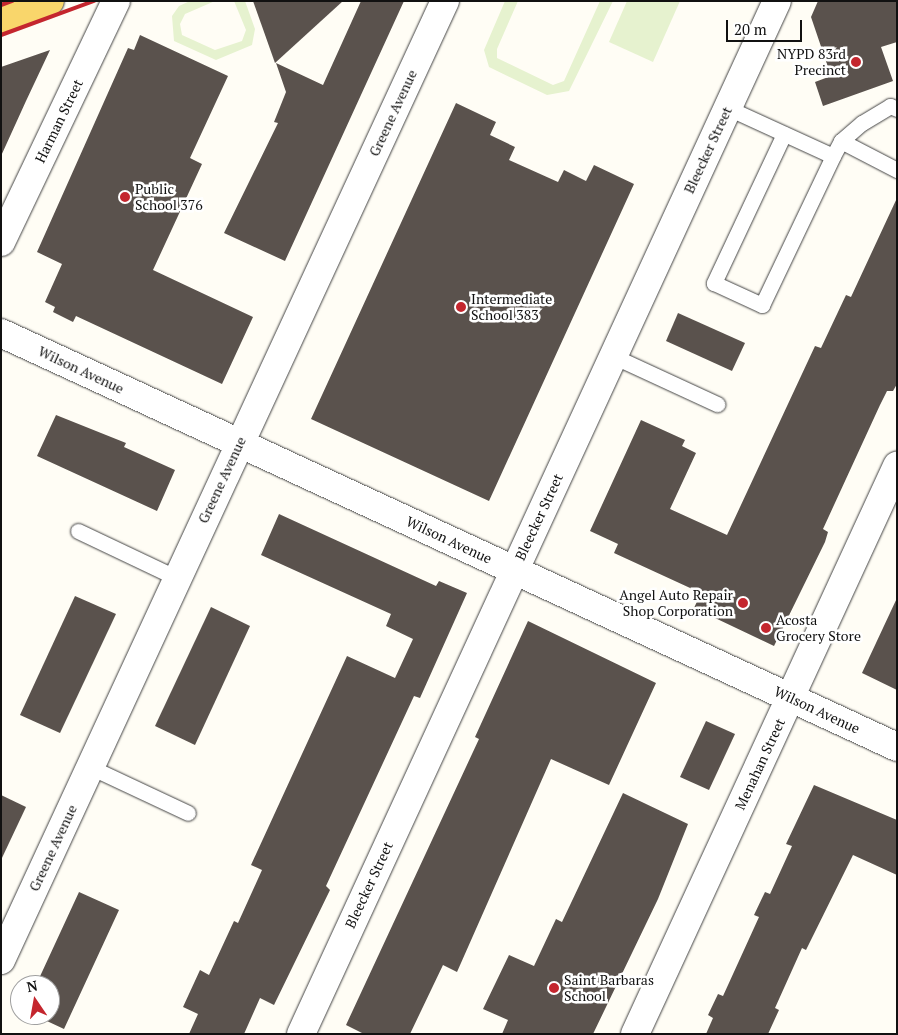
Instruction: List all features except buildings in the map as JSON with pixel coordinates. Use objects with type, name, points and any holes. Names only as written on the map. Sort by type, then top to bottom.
[{"type":"main road","points":[[1,19],[50,1]]},
{"type":"street","name":"Harman Street","points":[[1,242],[116,1]]},
{"type":"street","name":"Greene Avenue","points":[[1,960],[445,1]]},
{"type":"street","name":"Bleecker Street","points":[[300,1034],[777,1]]},
{"type":"street","name":"Wilson Avenue","points":[[1,333],[897,746]]},
{"type":"street","name":"Menahan Street","points":[[635,1034],[897,466]]},
{"type":"lane","points":[[784,134],[714,283],[762,305],[841,141],[890,106],[897,109]]},
{"type":"lane","points":[[728,108],[833,156]]},
{"type":"lane","points":[[841,141],[897,170]]},
{"type":"lane","points":[[613,356],[717,404]]},
{"type":"lane","points":[[78,531],[177,578]]},
{"type":"lane","points":[[90,767],[188,813]]},
{"type":"green space","points":[[190,1],[215,1],[185,14],[180,24],[182,35],[215,50],[242,41],[246,30],[234,1],[245,1],[255,29],[252,45],[216,60],[174,41],[172,16],[179,6]]},
{"type":"green space","points":[[505,1],[518,1],[497,49],[497,58],[553,85],[564,81],[600,1],[613,1],[569,91],[547,95],[489,67],[484,50]]},
{"type":"green space","points":[[627,1],[680,1],[653,62],[609,42]]},
{"type":"railway","points":[[1,5],[12,1]]},
{"type":"railway","points":[[1,35],[94,1]]},
{"type":"place","name":"NYPD 83rd Precinct","points":[[856,62]]},
{"type":"place","name":"Public School 376","points":[[125,197]]},
{"type":"place","name":"Intermediate School 383","points":[[461,307]]},
{"type":"place","name":"Angel Auto Repair Shop Corporation","points":[[743,603]]},
{"type":"place","name":"Acosta Grocery Store","points":[[766,628]]},
{"type":"place","name":"Saint Barbaras School","points":[[554,988]]}]
